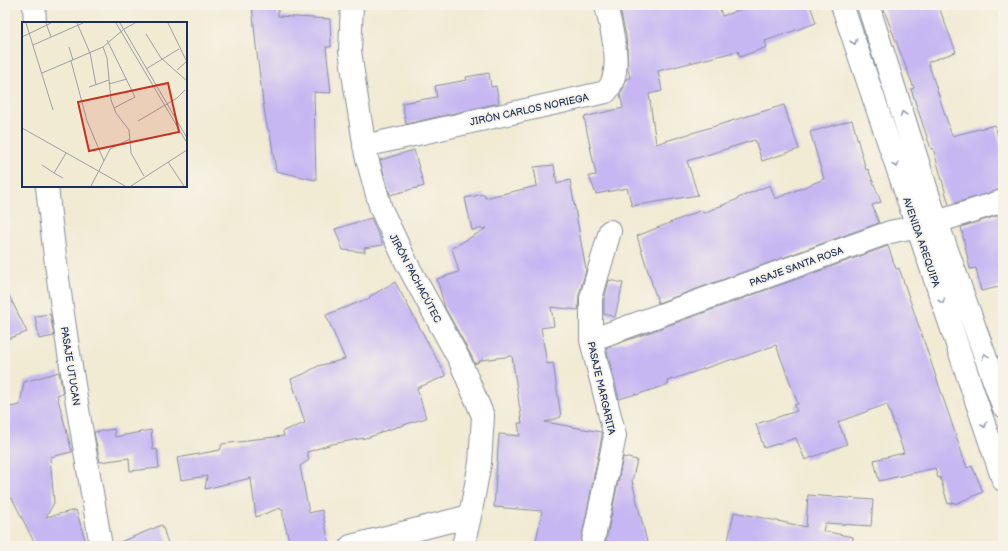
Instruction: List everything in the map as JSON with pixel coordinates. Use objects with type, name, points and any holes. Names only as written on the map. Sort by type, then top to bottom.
[{"type":"street","points":[[34,5],[35,22]]},
{"type":"street","name":"JIRÓN PACHACÚTEC","points":[[352,5],[350,50],[355,87],[364,146],[381,208],[407,264],[460,361],[483,416],[480,463],[463,546]]},
{"type":"street","name":"JIRÓN CARLOS NORIEGA","points":[[364,146],[606,92],[611,87],[613,81],[616,60],[606,5]]},
{"type":"street","name":"AVENIDA AREQUIPA","points":[[842,5],[927,224],[1003,406]]},
{"type":"street","name":"AVENIDA AREQUIPA","points":[[868,5],[927,224],[1003,480]]},
{"type":"street","name":"PASAJE UTUCAN","points":[[47,187],[64,325],[101,546]]},
{"type":"street","name":"PASAJE SANTA ROSA","points":[[591,340],[890,232],[927,224],[1003,201]]},
{"type":"street","name":"PASAJE MARGARITA","points":[[592,546],[614,436],[591,340],[591,298],[610,231]]},
{"type":"street","points":[[351,546],[470,516]]},
{"type":"building","points":[[252,5],[278,5],[278,16],[330,19],[331,47],[326,47],[331,93],[314,92],[316,180],[276,171],[263,102]]},
{"type":"building","points":[[619,5],[719,5],[722,16],[754,5],[810,5],[816,23],[765,41],[767,47],[740,57],[738,51],[658,71],[662,91],[649,94],[656,144],[784,105],[799,149],[762,161],[755,140],[687,161],[698,195],[632,206],[627,188],[596,194],[589,176],[596,175],[584,117],[623,108],[620,94],[626,79],[630,78],[626,36]]},
{"type":"building","points":[[882,5],[938,5],[956,52],[928,62],[952,136],[995,125],[1003,154],[1003,189],[949,205],[933,148],[931,149],[911,89],[914,88]]},
{"type":"building","points":[[489,73],[491,87],[496,86],[499,103],[406,124],[402,103],[437,97],[435,86],[467,80],[466,77]]},
{"type":"building","points":[[852,120],[866,170],[868,169],[881,202],[872,205],[879,223],[658,303],[637,236],[702,210],[703,213],[770,185],[775,199],[824,179],[810,132]]},
{"type":"building","points":[[414,150],[424,186],[390,195],[380,160]]},
{"type":"building","points":[[554,165],[557,184],[570,180],[586,270],[579,295],[578,310],[551,307],[554,326],[541,328],[547,364],[553,363],[561,417],[545,422],[601,432],[602,436],[580,546],[535,546],[542,511],[494,507],[499,434],[520,436],[518,423],[522,423],[512,356],[482,360],[475,364],[445,308],[437,279],[459,272],[452,248],[487,228],[472,230],[465,198],[484,194],[485,198],[537,186],[534,167]]},
{"type":"building","points":[[1000,215],[1003,228],[1003,263],[999,264],[1003,286],[981,291],[976,268],[970,269],[961,227]]},
{"type":"building","points":[[371,218],[383,245],[364,248],[365,252],[343,250],[335,229]]},
{"type":"building","points":[[888,246],[896,269],[899,268],[967,468],[972,466],[983,492],[955,504],[955,502],[948,504],[940,477],[938,478],[935,468],[879,481],[874,460],[904,453],[887,404],[838,422],[847,444],[805,460],[796,438],[764,448],[756,424],[797,411],[794,405],[798,404],[776,345],[667,381],[669,384],[619,399],[606,348]]},
{"type":"building","points":[[609,280],[623,283],[615,317],[604,314],[604,300]]},
{"type":"building","points":[[395,282],[446,376],[417,388],[426,418],[381,432],[370,437],[332,444],[307,452],[309,460],[300,466],[309,513],[322,510],[329,544],[290,544],[283,518],[283,510],[280,508],[256,517],[251,478],[205,489],[207,476],[181,480],[177,458],[220,450],[222,444],[284,436],[283,431],[305,423],[291,379],[318,366],[345,359],[326,315],[370,298],[369,297]]},
{"type":"building","points":[[5,287],[27,332],[5,340]]},
{"type":"building","points":[[50,314],[54,336],[39,339],[35,316]]},
{"type":"building","points":[[59,372],[63,394],[57,395],[72,452],[50,457],[54,503],[46,517],[76,510],[87,546],[36,546],[12,498],[5,500],[5,408],[20,405],[24,382]]},
{"type":"building","points":[[114,429],[115,437],[151,430],[153,450],[157,449],[159,468],[130,471],[129,458],[100,462],[94,432]]},
{"type":"building","points":[[623,457],[637,460],[632,481],[648,546],[605,546]]},
{"type":"building","points":[[808,495],[873,500],[871,526],[825,523],[823,531],[853,537],[852,546],[727,546],[734,512],[806,527]]},
{"type":"building","points":[[162,525],[169,546],[113,546],[113,545]]}]
